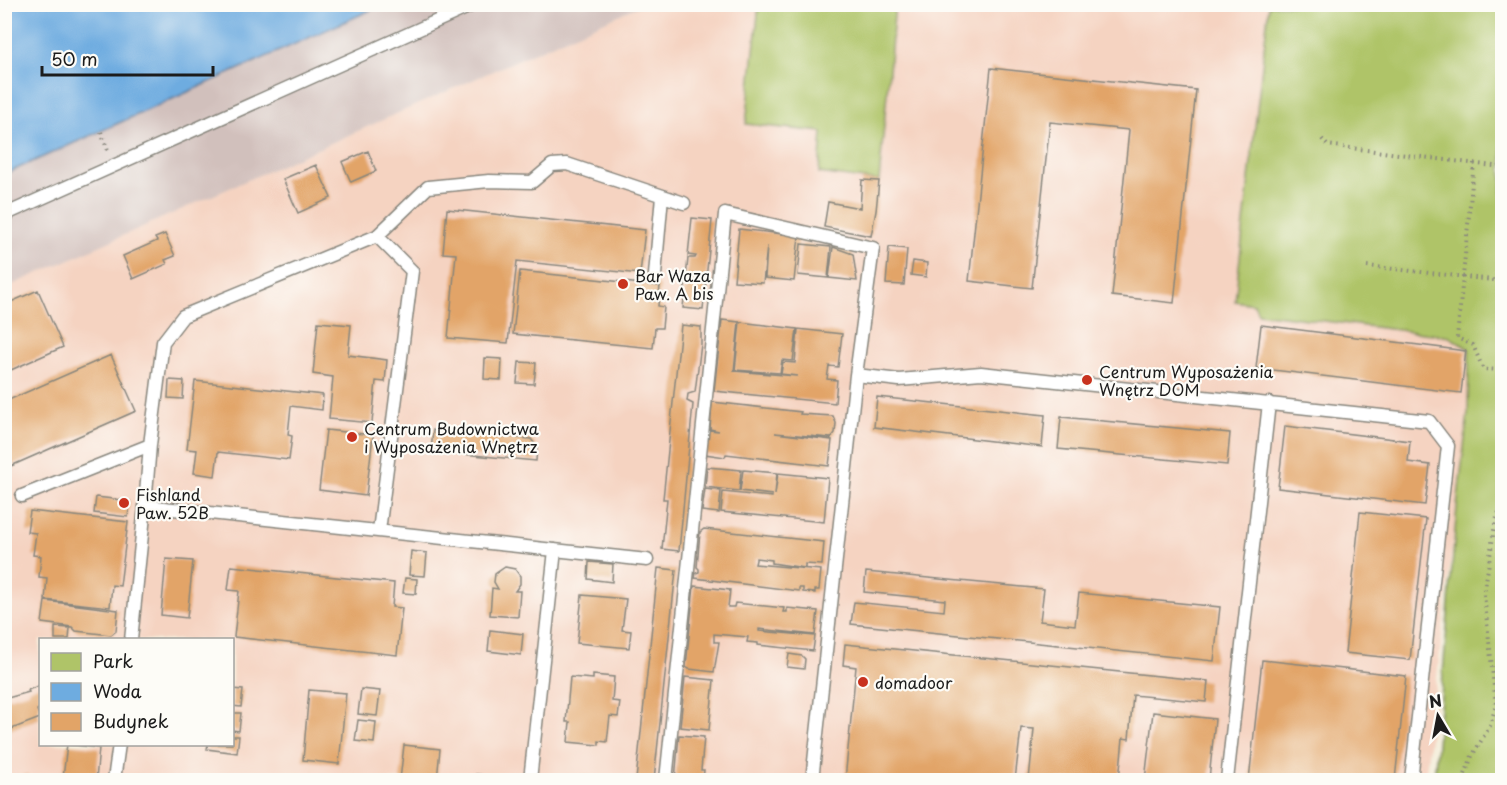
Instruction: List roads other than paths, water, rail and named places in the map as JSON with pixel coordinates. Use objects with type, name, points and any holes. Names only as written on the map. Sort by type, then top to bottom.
[{"type":"lane","points":[[4,214],[475,4]]},
{"type":"lane","points":[[131,638],[150,445],[163,342],[183,316],[377,236],[428,187],[489,181],[532,182],[552,165],[567,164],[684,203]]},
{"type":"lane","points":[[655,275],[662,196]]},
{"type":"lane","points":[[666,780],[725,213],[873,248],[856,375],[812,780]]},
{"type":"lane","points":[[377,236],[412,272],[379,531]]},
{"type":"lane","points":[[856,375],[899,380],[981,373],[1429,421],[1448,446],[1411,780]]},
{"type":"lane","points":[[1227,780],[1269,403]]},
{"type":"lane","points":[[22,496],[150,445]]},
{"type":"lane","points":[[145,506],[647,560]]},
{"type":"lane","points":[[530,780],[555,550]]},
{"type":"lane","points":[[114,780],[118,746]]},
{"type":"water","points":[[5,4],[382,4],[382,5],[5,174]]},
{"type":"place","name":"Bar Waza Paw. A bis","points":[[623,284]]},
{"type":"place","name":"Centrum Wyposażenia Wnętrz DOM","points":[[1087,380]]},
{"type":"place","name":"Centrum Budownictwa i Wyposażenia Wnętrz","points":[[352,437]]},
{"type":"place","name":"Fishland Paw. 52B","points":[[124,503]]},
{"type":"place","name":"domadoor","points":[[863,682]]}]
